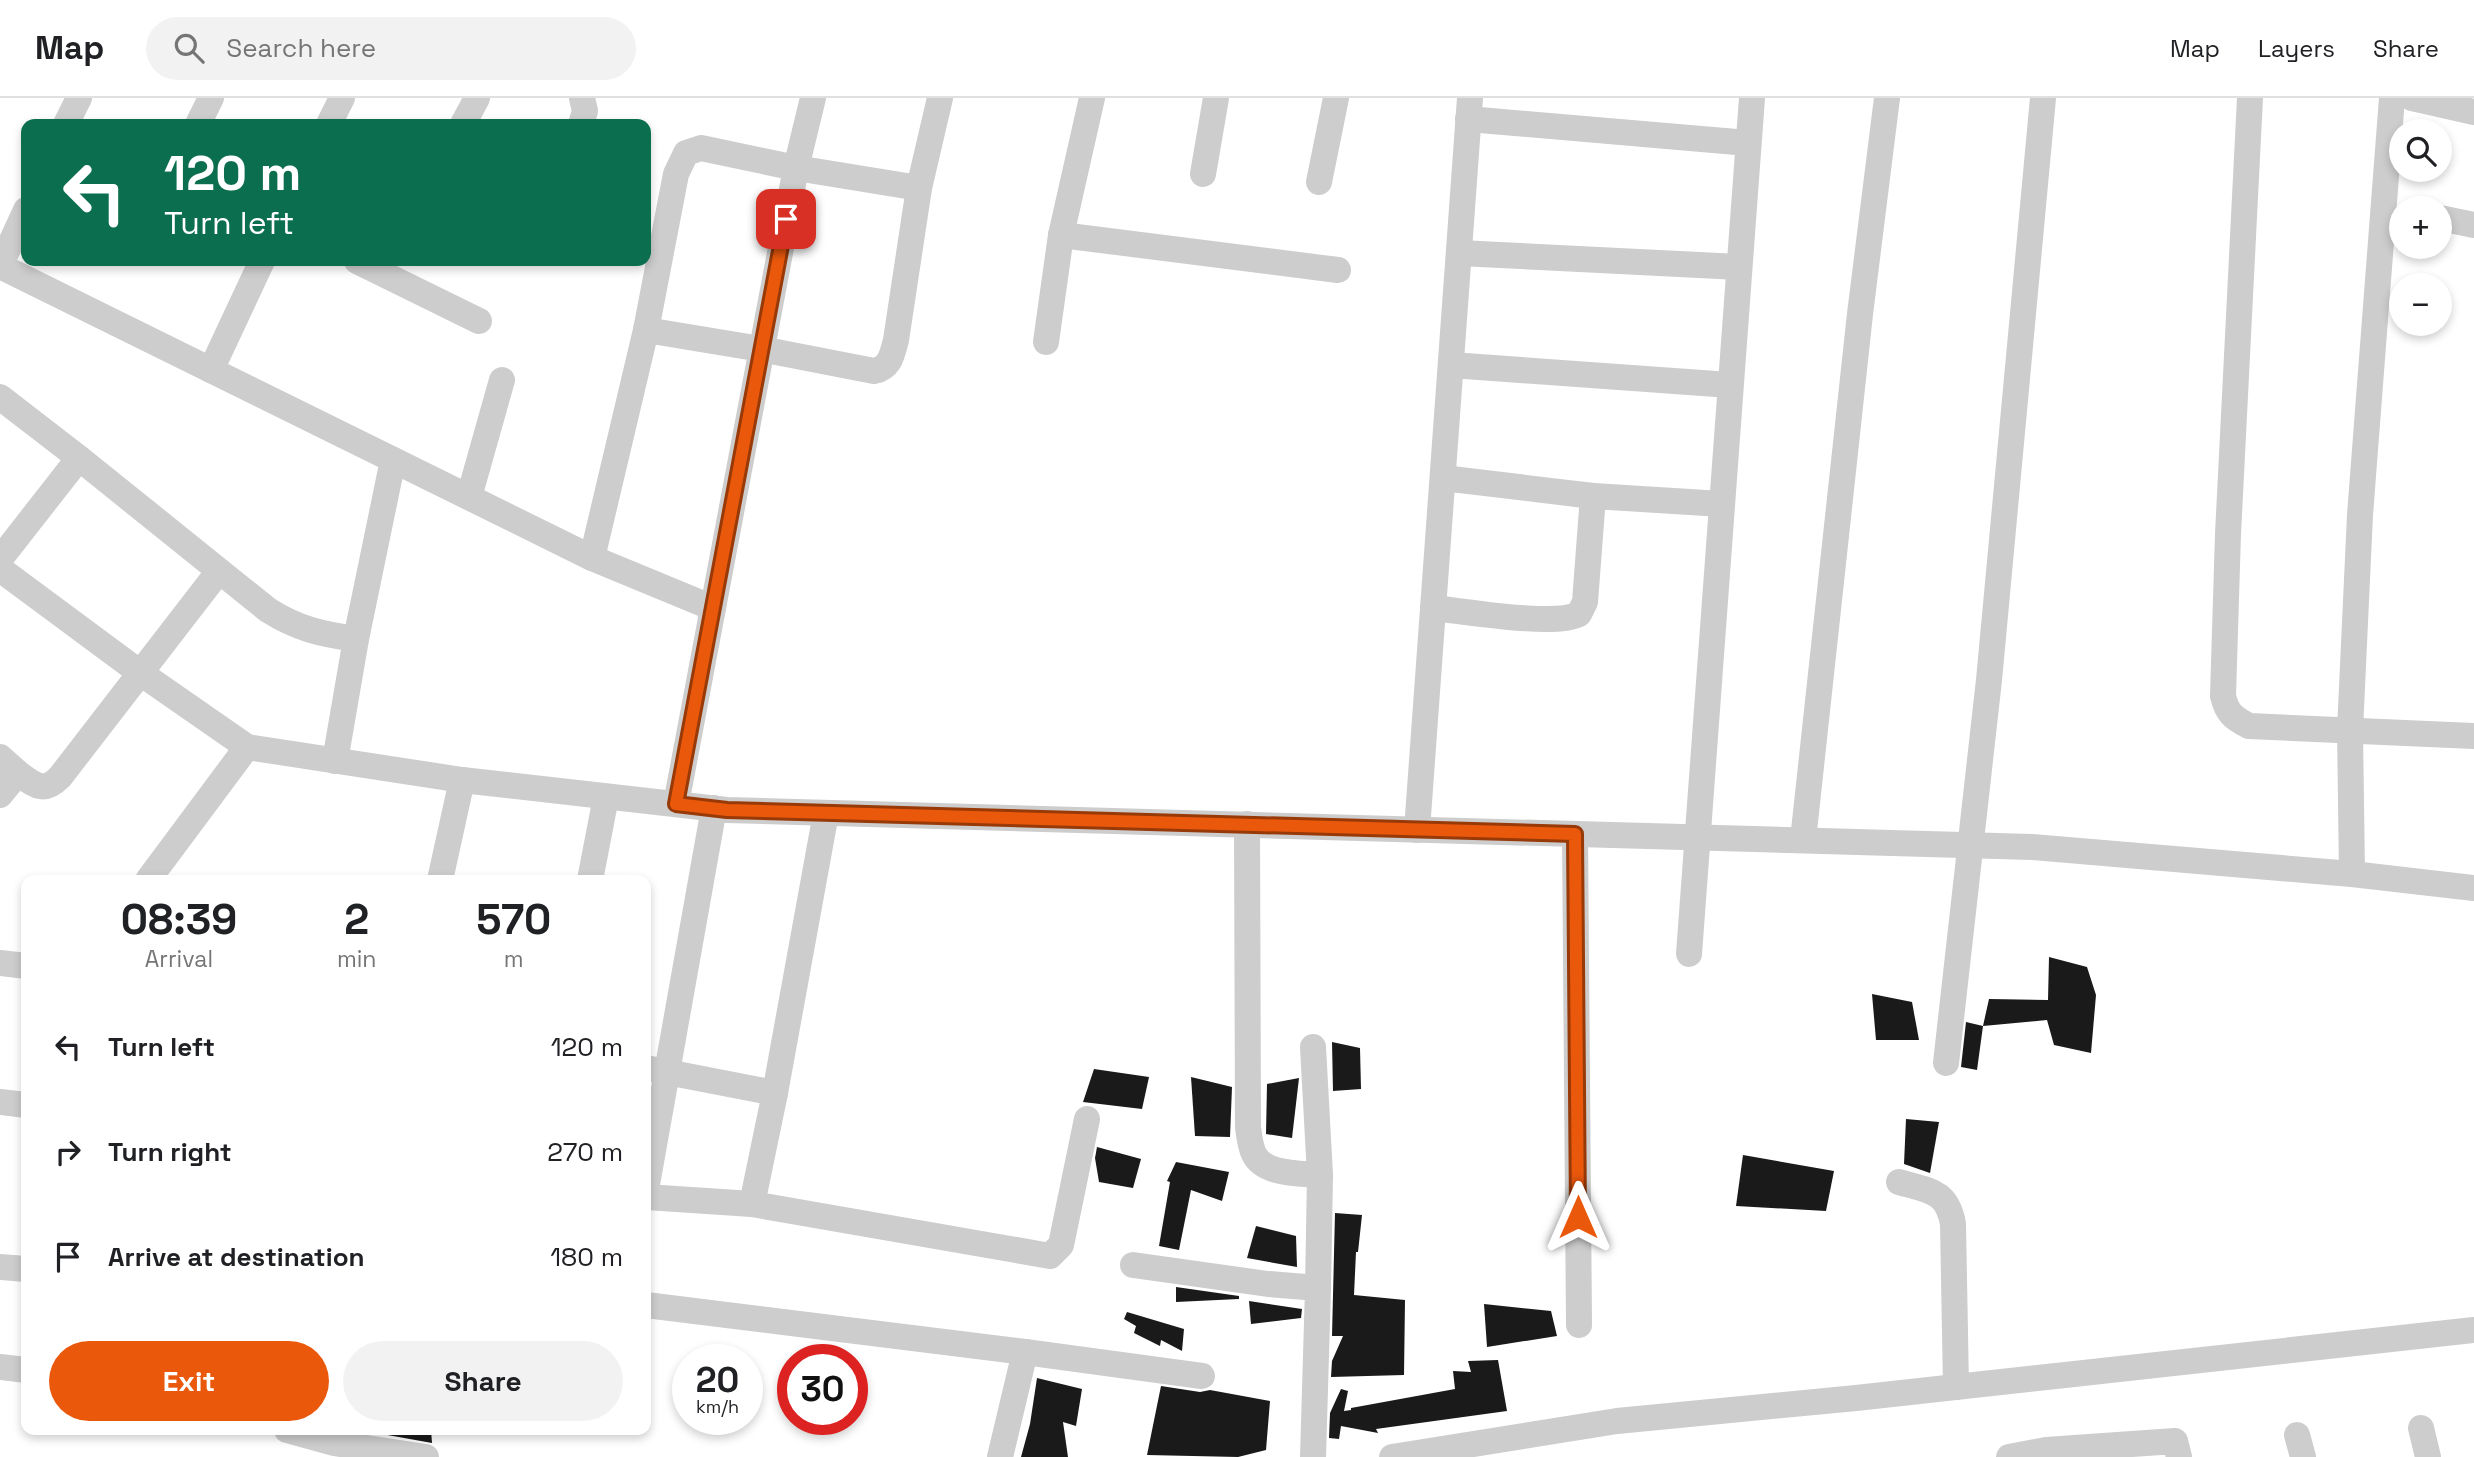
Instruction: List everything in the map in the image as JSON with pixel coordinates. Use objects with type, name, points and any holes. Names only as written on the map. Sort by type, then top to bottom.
[{"type":"street","points":[[68,119],[79,98]]},
{"type":"street","points":[[200,119],[211,98]]},
{"type":"street","points":[[332,119],[342,98]]},
{"type":"street","points":[[466,119],[477,98]]},
{"type":"street","points":[[582,98],[585,111],[583,119]]},
{"type":"street","points":[[676,804],[796,168],[813,98]]},
{"type":"street","points":[[646,330],[874,371],[889,364],[896,341],[919,188],[940,98]]},
{"type":"street","points":[[1046,342],[1061,235],[1092,98]]},
{"type":"street","points":[[1203,174],[1216,98]]},
{"type":"street","points":[[1319,182],[1336,98]]},
{"type":"street","points":[[1689,954],[1752,98]]},
{"type":"street","points":[[1802,840],[1860,314],[1887,98]]},
{"type":"street","points":[[1946,1063],[1989,680],[2043,98]]},
{"type":"street","points":[[2250,98],[2228,534],[2223,696],[2227,711],[2235,719],[2249,726],[2474,736]]},
{"type":"street","points":[[2392,98],[2393,196]]},
{"type":"street","points":[[2412,98],[2474,112]]},
{"type":"street","points":[[1417,830],[1469,108],[1748,143]]},
{"type":"street","points":[[592,558],[646,330],[676,174],[686,153],[701,148],[796,168],[919,188]]},
{"type":"street","points":[[2452,220],[2474,225]]},
{"type":"street","points":[[21,221],[0,266],[592,558],[713,608]]},
{"type":"street","points":[[1061,235],[1338,270]]},
{"type":"street","points":[[2352,874],[2350,730],[2360,515],[2389,246]]},
{"type":"street","points":[[1459,253],[1739,267]]},
{"type":"street","points":[[211,370],[260,266]]},
{"type":"street","points":[[387,267],[479,321]]},
{"type":"street","points":[[1451,365],[1730,385]]},
{"type":"street","points":[[468,497],[502,380]]},
{"type":"street","points":[[0,397],[268,610],[286,622],[306,630],[356,639]]},
{"type":"street","points":[[0,559],[79,458]]},
{"type":"street","points":[[335,761],[356,639],[393,460]]},
{"type":"street","points":[[1443,478],[1593,496],[1722,504]]},
{"type":"street","points":[[1433,608],[1536,619],[1569,618],[1580,614],[1585,602],[1593,496]]},
{"type":"street","points":[[0,569],[139,672],[247,747],[462,780],[714,808],[826,813],[2032,847],[2352,874],[2474,888]]},
{"type":"street","points":[[0,795],[9,765],[38,786],[52,785],[60,777],[219,570]]},
{"type":"street","points":[[152,875],[247,747]]},
{"type":"street","points":[[441,875],[462,780]]},
{"type":"street","points":[[591,875],[606,796]]},
{"type":"street","points":[[651,1130],[656,1069],[714,808]]},
{"type":"street","points":[[752,1204],[826,813]]},
{"type":"street","points":[[1247,824],[1248,1127],[1252,1148],[1257,1159],[1276,1170],[1320,1175]]},
{"type":"street","points":[[1575,834],[1578,1325]]},
{"type":"street","points":[[0,963],[21,965]]},
{"type":"street","points":[[1313,1047],[1320,1175],[1313,1457]]},
{"type":"street","points":[[656,1069],[775,1093]]},
{"type":"street","points":[[0,1102],[21,1104]]},
{"type":"street","points":[[651,1196],[752,1204],[1050,1256],[1061,1245],[1087,1119]]},
{"type":"street","points":[[1899,1182],[1937,1194],[1948,1203],[1951,1212],[1956,1387]]},
{"type":"street","points":[[1133,1265],[1268,1284],[1318,1288]]},
{"type":"street","points":[[0,1267],[21,1269]]},
{"type":"street","points":[[651,1306],[1202,1376]]},
{"type":"street","points":[[1392,1457],[1462,1451],[1617,1421],[2474,1330]]},
{"type":"street","points":[[1000,1457],[1025,1352]]},
{"type":"street","points":[[0,1367],[21,1369]]},
{"type":"street","points":[[2421,1428],[2428,1457]]},
{"type":"street","points":[[305,1435],[333,1443],[426,1457]]},
{"type":"street","points":[[2009,1457],[2175,1440],[2179,1457]]},
{"type":"building","points":[[2049,957],[2087,967],[2096,995],[2091,1053],[2054,1045],[2047,1020],[1983,1026],[1989,999],[2048,1000]]},
{"type":"building","points":[[1872,994],[1912,1002],[1919,1040],[1876,1040]]},
{"type":"building","points":[[1966,1022],[1983,1026],[1977,1070],[1961,1067]]},
{"type":"building","points":[[1332,1042],[1360,1048],[1361,1089],[1333,1091]]},
{"type":"building","points":[[1094,1069],[1149,1077],[1142,1109],[1083,1102]]},
{"type":"building","points":[[1191,1077],[1232,1087],[1230,1137],[1195,1136]]},
{"type":"building","points":[[1299,1078],[1292,1138],[1266,1134],[1267,1084]]},
{"type":"building","points":[[1906,1119],[1939,1122],[1930,1173],[1904,1164]]},
{"type":"building","points":[[1097,1147],[1141,1159],[1133,1188],[1099,1182],[1095,1158]]},
{"type":"building","points":[[1743,1155],[1834,1171],[1826,1211],[1736,1206]]},
{"type":"building","points":[[1176,1162],[1229,1172],[1222,1201],[1191,1190],[1179,1250],[1159,1246],[1170,1182],[1167,1181]]},
{"type":"building","points":[[1335,1213],[1362,1215],[1356,1252],[1354,1295],[1405,1300],[1404,1375],[1331,1377],[1332,1361],[1343,1336],[1332,1336]]},
{"type":"building","points":[[1256,1226],[1296,1236],[1297,1267],[1247,1258]]},
{"type":"building","points":[[1176,1287],[1239,1296],[1239,1299],[1176,1302]]},
{"type":"building","points":[[1249,1301],[1302,1309],[1301,1318],[1251,1324]]},
{"type":"building","points":[[1484,1304],[1551,1311],[1557,1336],[1487,1347]]},
{"type":"building","points":[[1127,1312],[1184,1329],[1182,1351],[1161,1340],[1160,1346],[1134,1333],[1136,1326],[1124,1319]]},
{"type":"building","points":[[1498,1360],[1507,1411],[1376,1429],[1378,1433],[1341,1426],[1339,1439],[1329,1438],[1330,1413],[1341,1389],[1348,1391],[1344,1411],[1351,1410],[1455,1389],[1453,1371],[1471,1372],[1468,1361]]},
{"type":"building","points":[[1037,1378],[1082,1389],[1076,1426],[1063,1422],[1068,1457],[1021,1457],[1030,1424]]},
{"type":"building","points":[[1161,1386],[1200,1392],[1210,1390],[1270,1401],[1266,1450],[1238,1457],[1147,1455]]},
{"type":"building","points":[[388,1435],[431,1435],[432,1443]]},
{"type":"route","points":[[786,219],[676,804],[727,810],[1575,834],[1578,1217]]}]
